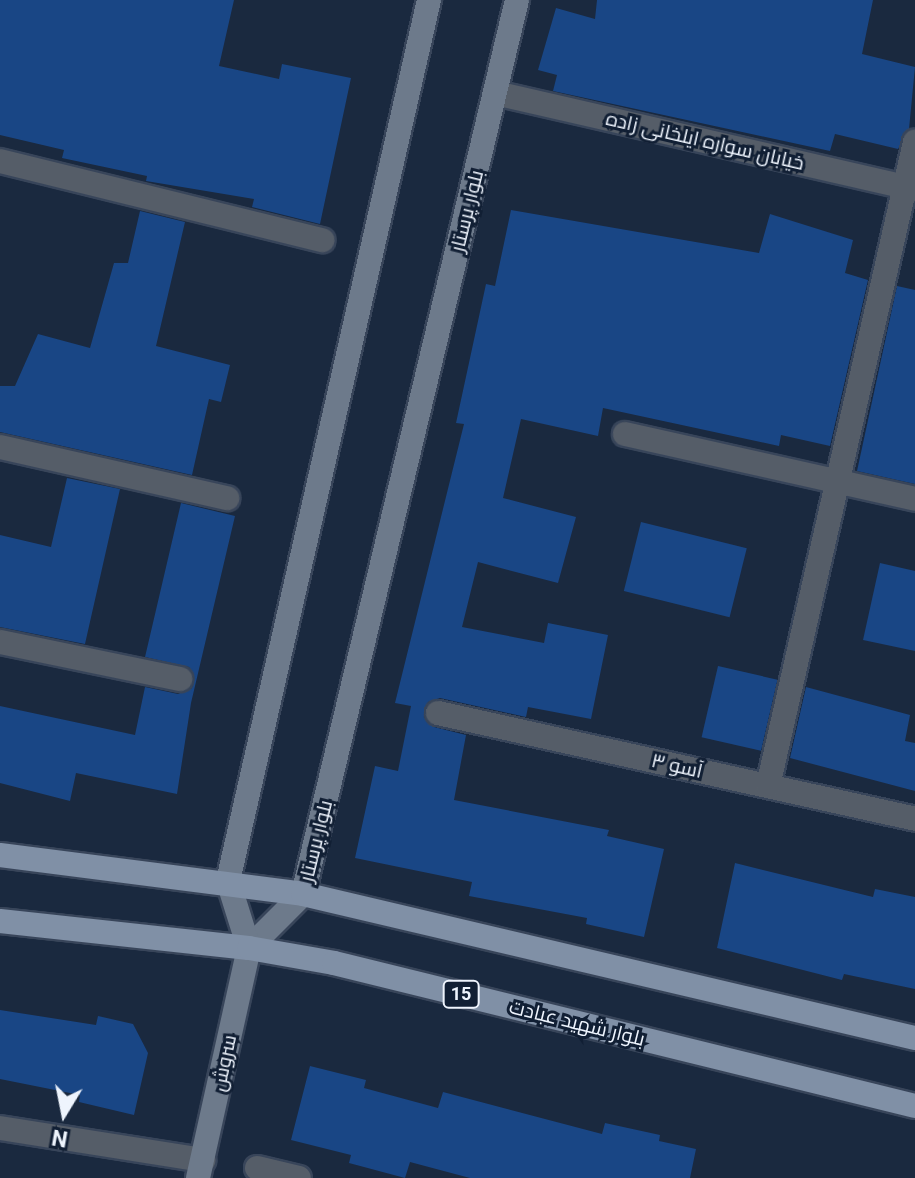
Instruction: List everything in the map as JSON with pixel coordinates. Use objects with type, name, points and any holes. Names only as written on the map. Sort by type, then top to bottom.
[{"type":"main road","points":[[249,948],[228,881],[429,0]]},
{"type":"main road","name":"بلوار پرستار","points":[[249,948],[303,894],[517,0]]},
{"type":"main road","points":[[0,855],[228,881],[303,894],[915,1038]]},
{"type":"main road","name":"بلوار شهید عبادت","points":[[0,921],[249,948],[334,963],[915,1106]]},
{"type":"main road","name":"سروش","points":[[201,1169],[249,948]]},
{"type":"street","name":"خیابان سواره ایلخانی زاده","points":[[495,93],[910,188]]},
{"type":"street","points":[[768,786],[910,188],[915,142]]},
{"type":"street","points":[[0,161],[322,240]]},
{"type":"street","points":[[625,434],[915,499]]},
{"type":"street","points":[[0,447],[227,498]]},
{"type":"street","points":[[0,642],[180,679]]},
{"type":"street","name":"آسو ۳","points":[[438,713],[915,819]]},
{"type":"street","points":[[0,1128],[201,1169]]},
{"type":"street","points":[[257,1168],[299,1178]]},
{"type":"building","points":[[0,0],[234,0],[219,66],[279,79],[282,64],[351,78],[320,224],[252,207],[254,199],[146,181],[147,176],[62,158],[64,150],[0,135]]},
{"type":"building","points":[[597,0],[873,0],[862,54],[915,67],[909,129],[898,149],[835,134],[830,151],[553,91],[557,75],[538,70],[556,8],[595,19]]},
{"type":"building","points":[[511,210],[759,253],[770,214],[853,240],[845,273],[868,280],[830,446],[781,435],[779,446],[603,408],[598,436],[521,419],[503,498],[576,517],[558,583],[478,562],[462,627],[544,643],[548,623],[608,635],[591,719],[528,707],[526,717],[440,698],[428,702],[424,717],[434,727],[466,735],[454,800],[609,830],[607,836],[664,849],[644,937],[586,924],[587,918],[469,896],[472,882],[355,858],[375,766],[398,771],[411,706],[395,703],[464,424],[456,423],[486,284],[495,286]]},
{"type":"building","points":[[140,211],[185,222],[156,346],[230,365],[221,402],[209,399],[192,475],[0,432],[0,386],[15,386],[38,334],[90,348],[114,263],[128,263]]},
{"type":"building","points":[[897,286],[915,290],[915,484],[857,471]]},
{"type":"building","points":[[67,478],[120,489],[85,644],[0,627],[0,535],[51,547]]},
{"type":"building","points":[[181,503],[235,516],[191,703],[177,794],[76,773],[70,801],[0,783],[0,706],[135,735],[145,687],[178,694],[192,688],[194,675],[189,667],[145,657]]},
{"type":"building","points":[[641,522],[747,548],[730,617],[624,591]]},
{"type":"building","points":[[880,563],[915,571],[915,651],[863,640]]},
{"type":"building","points":[[718,666],[777,680],[761,751],[702,737]]},
{"type":"building","points":[[806,687],[910,715],[905,741],[915,743],[915,791],[790,758]]},
{"type":"building","points":[[735,863],[873,897],[875,889],[915,897],[915,989],[844,974],[842,980],[717,948]]},
{"type":"building","points":[[0,1010],[96,1025],[98,1016],[133,1024],[148,1053],[134,1115],[79,1102],[80,1095],[0,1079]]},
{"type":"building","points":[[310,1066],[366,1080],[364,1088],[438,1108],[443,1092],[602,1134],[605,1123],[660,1135],[659,1141],[696,1149],[690,1178],[470,1178],[410,1162],[405,1178],[349,1163],[351,1155],[291,1140]]}]
